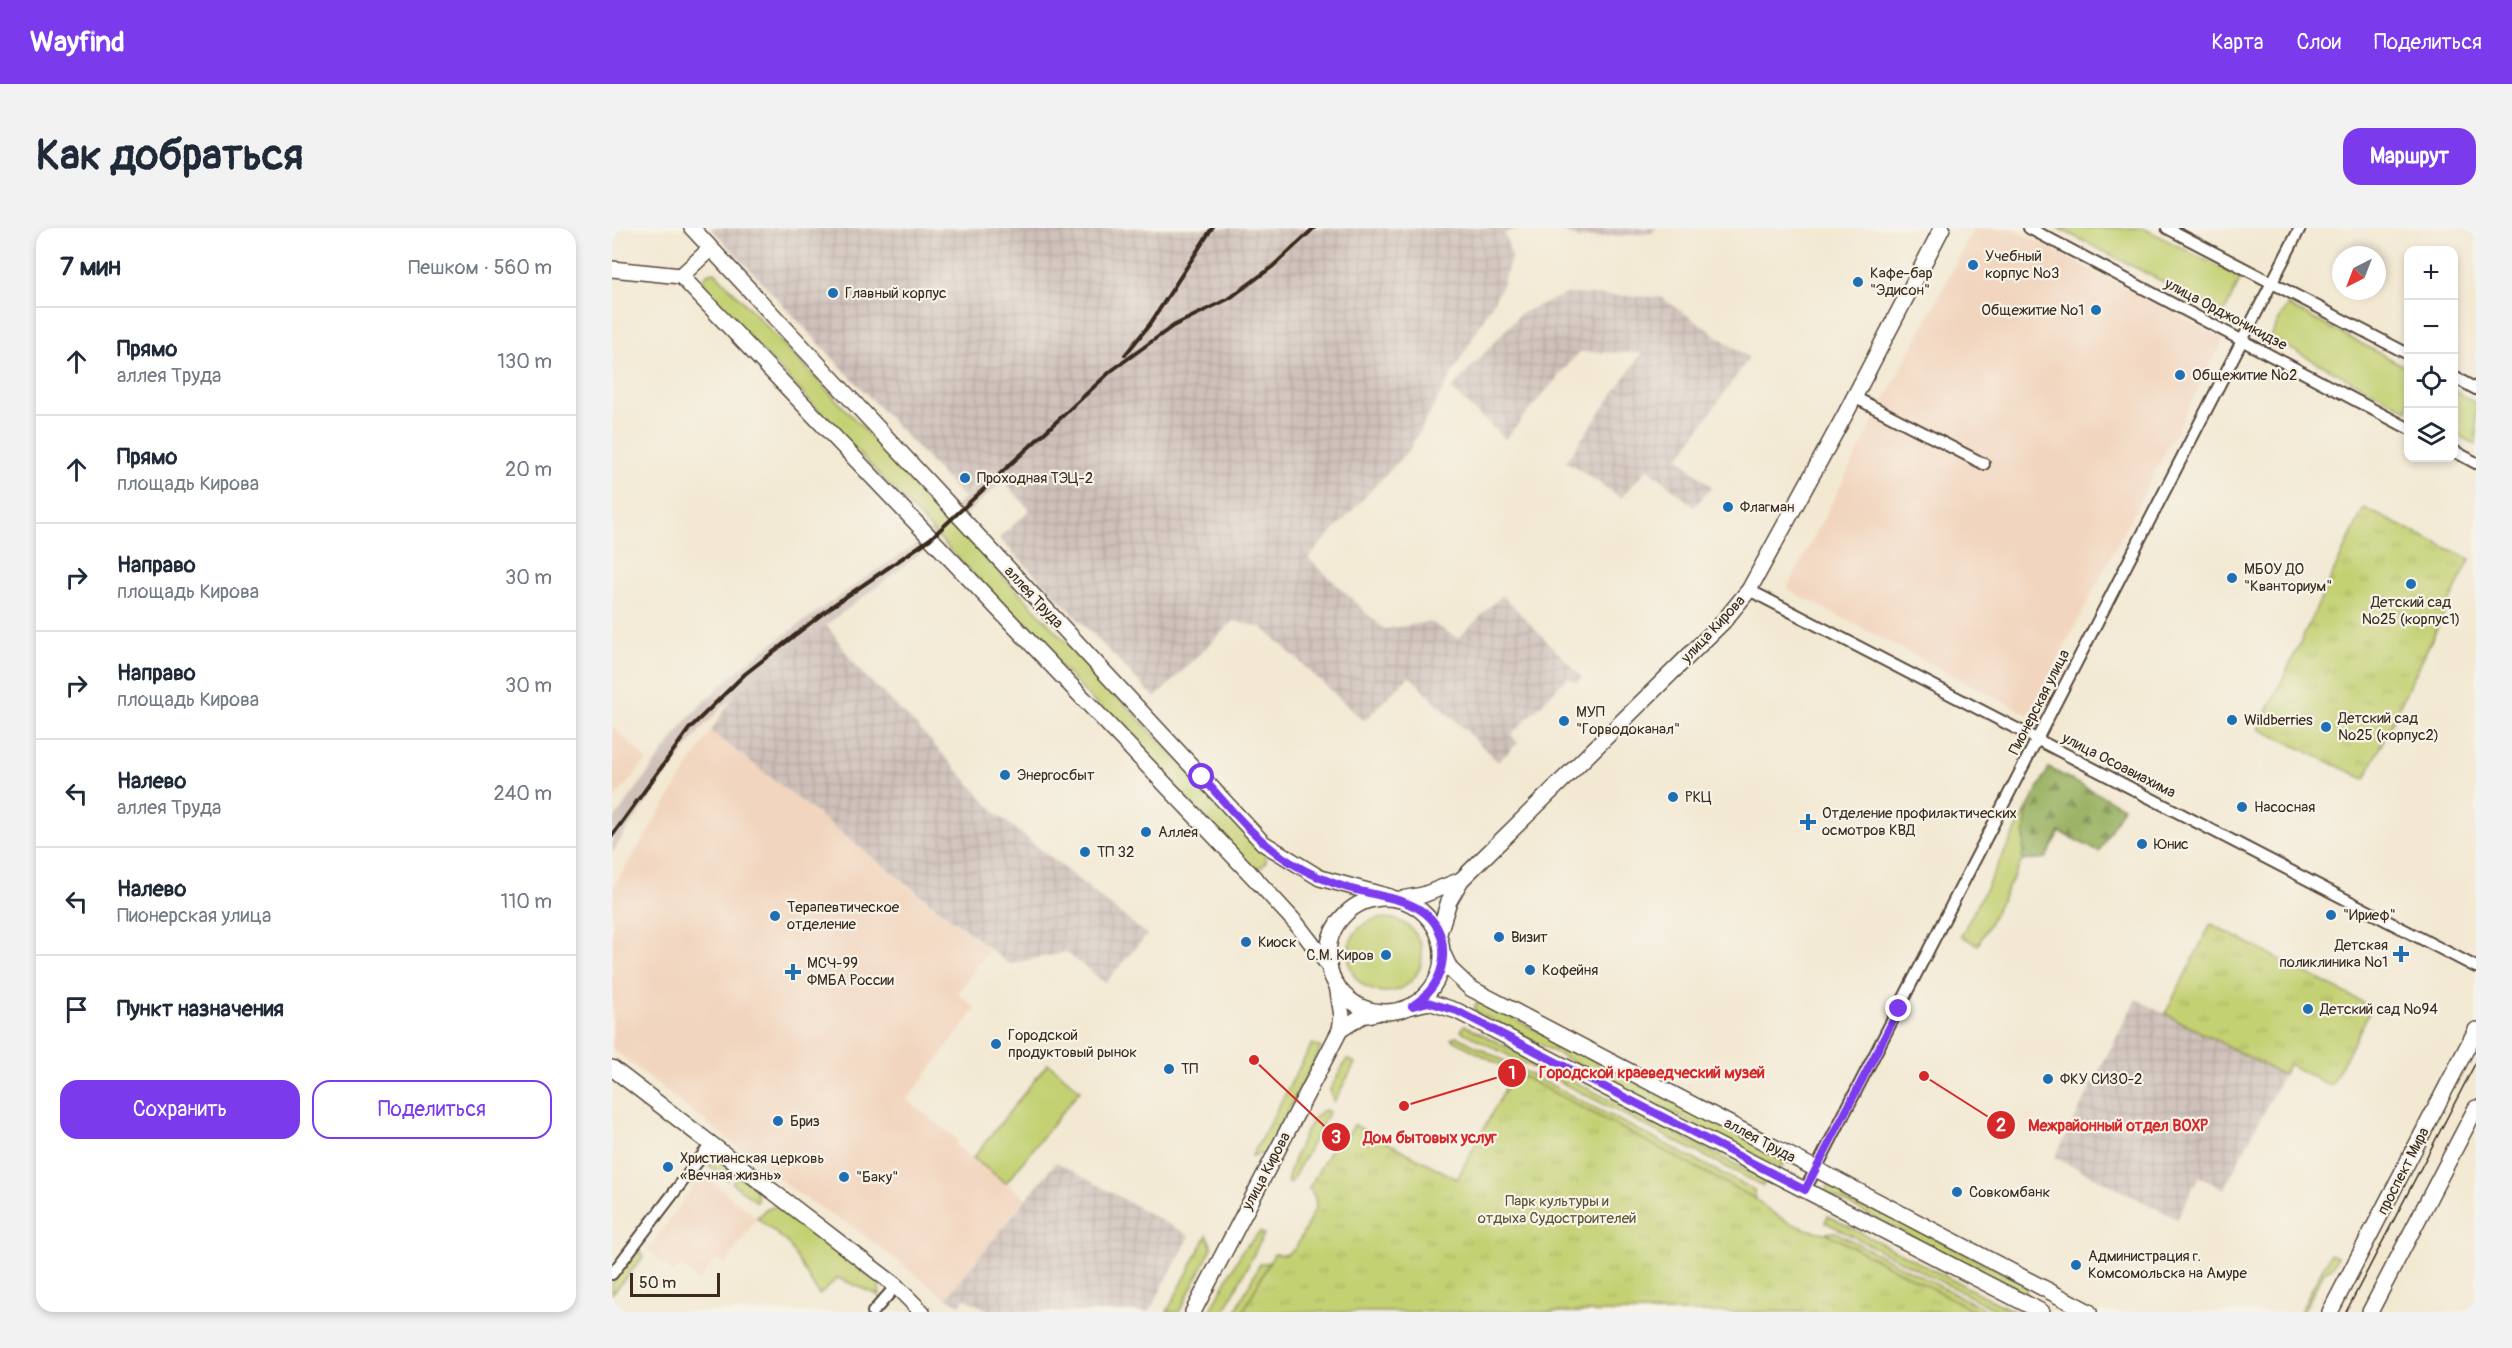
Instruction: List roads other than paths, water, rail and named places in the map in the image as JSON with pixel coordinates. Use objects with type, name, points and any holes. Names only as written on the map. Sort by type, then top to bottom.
[{"type":"main road","name":"аллея Труда","points":[[692,228],[1263,843],[1291,863],[1320,878],[1348,888],[1395,898]]},
{"type":"main road","name":"улица Кирова","points":[[1439,933],[1449,901],[1461,880],[1723,622],[1749,590],[1854,397],[1942,228]]},
{"type":"main road","points":[[681,276],[710,249]]},
{"type":"main road","points":[[612,269],[681,276],[1262,886],[1296,923],[1329,966],[1337,985],[1351,1001],[1381,1012]]},
{"type":"main road","name":"улица Кирова","points":[[1395,898],[1423,895],[1461,880]]},
{"type":"main road","points":[[1329,966],[1332,934],[1342,916],[1359,904],[1395,898],[1427,916],[1439,933],[1443,954],[1435,984],[1412,1006],[1362,1016],[1340,1030]]},
{"type":"main road","name":"аллея Труда","points":[[1443,954],[1449,969],[1470,988],[2080,1310]]},
{"type":"main road","name":"улица Кирова","points":[[1193,1312],[1340,1030],[1342,1016],[1337,985]]},
{"type":"main road","name":"аллея Труда","points":[[1412,1006],[1428,1002],[1457,1011],[2042,1312]]},
{"type":"main road","name":"проспект Мира","points":[[2330,1312],[2476,1030]]},
{"type":"main road","points":[[612,1068],[896,1286],[922,1312]]},
{"type":"main road","points":[[2370,1312],[2476,1108]]},
{"type":"street","name":"улица Орджоникидзе","points":[[2029,228],[2404,425]]},
{"type":"street","points":[[2167,228],[2404,351]]},
{"type":"street","name":"Пионерская улица","points":[[1805,1190],[2300,228]]},
{"type":"street","points":[[2458,379],[2476,389]]},
{"type":"street","points":[[1854,397],[1984,464]]},
{"type":"street","points":[[2458,453],[2476,463]]},
{"type":"street","name":"улица Осоавиахима","points":[[1749,590],[2476,967]]},
{"type":"street","points":[[612,1274],[711,1144]]},
{"type":"street","points":[[873,1312],[896,1286]]},
{"type":"tram line","points":[[2346,1312],[2476,1062]]},
{"type":"railway","points":[[1125,355],[1150,324],[1212,228]]},
{"type":"railway","points":[[612,836],[689,729],[745,674],[831,607],[930,539],[1111,371],[1173,326],[1230,298],[1272,267],[1314,228]]},
{"type":"place","name":"Учебный корпус №3","points":[[1973,265]]},
{"type":"place","name":"Кафе-бар \"Эдисон\"","points":[[1858,282]]},
{"type":"place","name":"Главный корпус","points":[[833,293]]},
{"type":"place","name":"Общежитие №1","points":[[2096,310]]},
{"type":"place","name":"Общежитие №2","points":[[2180,375]]},
{"type":"place","name":"Проходная ТЭЦ-2","points":[[965,478]]},
{"type":"place","name":"Флагман","points":[[1728,507]]},
{"type":"place","name":"МБОУ ДО \"Кванториум\"","points":[[2232,578]]},
{"type":"place","name":"Детский сад №25 (корпус1)","points":[[2411,584]]},
{"type":"place","name":"Wildberries","points":[[2232,720]]},
{"type":"place","name":"МУП \"Горводоканал\"","points":[[1564,721]]},
{"type":"place","name":"Детский сад №25 (корпус2)","points":[[2326,727]]},
{"type":"place","name":"Энергосбыт","points":[[1005,775]]},
{"type":"place","name":"РКЦ","points":[[1673,797]]},
{"type":"place","name":"Насосная","points":[[2242,807]]},
{"type":"place","name":"Отделение профилактических осмотров КВД","points":[[1808,822]]},
{"type":"place","name":"Аллея","points":[[1146,832]]},
{"type":"place","name":"Юнис","points":[[2142,844]]},
{"type":"place","name":"ТП 32","points":[[1085,852]]},
{"type":"place","name":"\"Ириеф\"","points":[[2331,915]]},
{"type":"place","name":"Терапевтическое отделение","points":[[775,916]]},
{"type":"place","name":"Визит","points":[[1499,937]]},
{"type":"place","name":"Киоск","points":[[1246,942]]},
{"type":"place","name":"Детская поликлиника №1","points":[[2401,954]]},
{"type":"place","name":"С.М. Киров","points":[[1386,955]]},
{"type":"place","name":"Кофейня","points":[[1530,970]]},
{"type":"place","name":"МСЧ-99 ФМБА России","points":[[793,972]]},
{"type":"place","name":"Детский сад №94","points":[[2308,1009]]},
{"type":"place","name":"Городской продуктовый рынок","points":[[996,1044]]},
{"type":"place","name":"Дом бытовых услуг","points":[[1254,1060]]},
{"type":"place","name":"ТП","points":[[1169,1069]]},
{"type":"place","name":"Межрайонный отдел ВОХР","points":[[1924,1076]]},
{"type":"place","name":"ФКУ СИЗО-2","points":[[2048,1079]]},
{"type":"place","name":"Городской краеведческий музей","points":[[1404,1106]]},
{"type":"place","name":"Бриз","points":[[778,1121]]},
{"type":"place","name":"Христианская церковь «Вечная жизнь»","points":[[668,1167]]},
{"type":"place","name":"\"Баку\"","points":[[844,1177]]},
{"type":"place","name":"Совкомбанк","points":[[1957,1192]]},
{"type":"place","name":"Администрация г. Комсомольска на Амуре","points":[[2076,1265]]},
{"type":"park label","name":"Парк культуры и отдыха Судостроителей","points":[[1557,1210]]}]
